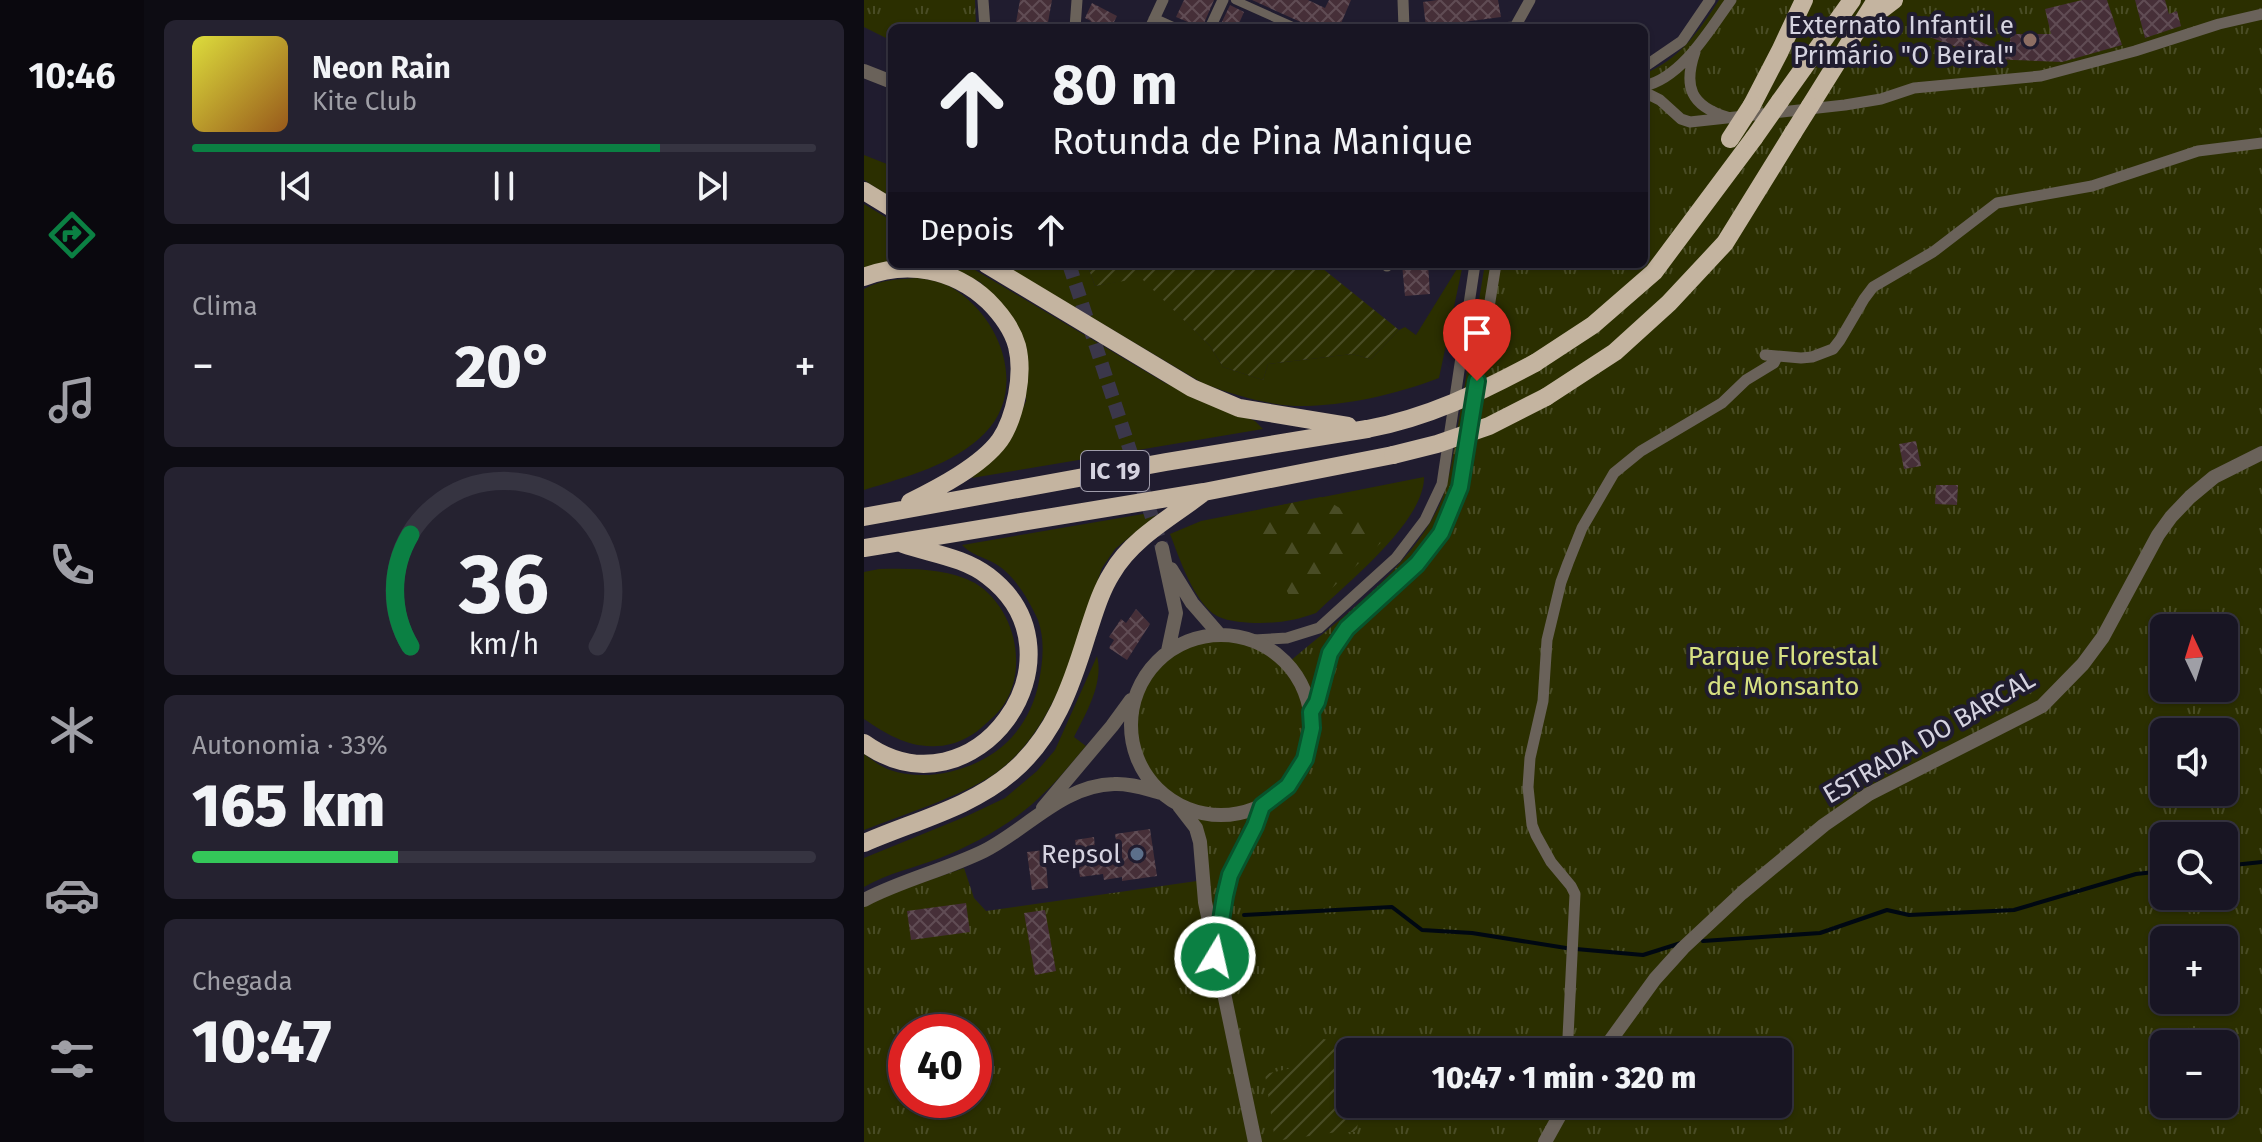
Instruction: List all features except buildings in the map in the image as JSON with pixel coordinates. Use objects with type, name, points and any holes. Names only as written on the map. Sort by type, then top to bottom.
[{"type":"highway","points":[[1718,185],[1730,139],[1752,105],[1804,0]]},
{"type":"highway","points":[[1718,185],[1852,0]]},
{"type":"highway","points":[[1860,25],[1876,0]]},
{"type":"highway","points":[[1860,25],[1894,0]]},
{"type":"highway","name":"IC 19","points":[[866,548],[1204,492],[1393,455],[1489,426],[1546,397],[1615,352],[1669,303],[1725,243],[1860,25]]},
{"type":"highway","name":"IC 19","points":[[864,517],[1367,429],[1430,412],[1482,392],[1535,363],[1593,325],[1654,272],[1718,185]]},
{"type":"highway","points":[[864,191],[888,206]]},
{"type":"highway","points":[[864,277],[879,271],[912,268],[946,274],[975,289],[1003,316],[1017,346],[1020,377],[1014,412],[1000,441],[945,485],[909,503],[864,517]]},
{"type":"highway","points":[[993,268],[1204,393],[1239,408],[1367,429]]},
{"type":"highway","points":[[864,843],[966,802],[991,788],[1027,757],[1043,740],[1063,704],[1097,604],[1119,562],[1148,533],[1204,492]]},
{"type":"highway","points":[[864,743],[900,760],[932,764],[948,761],[979,746],[997,730],[1015,708],[1026,679],[1025,630],[1020,615],[1002,588],[973,565],[901,543]]},
{"type":"street","points":[[983,0],[985,24]]},
{"type":"street","points":[[1075,24],[1077,0]]},
{"type":"street","points":[[1152,24],[1163,0]]},
{"type":"street","points":[[1212,24],[1223,0]]},
{"type":"street","points":[[1235,0],[1288,24]]},
{"type":"street","points":[[1403,0],[1404,24]]},
{"type":"street","points":[[1648,64],[1682,41],[1710,0]]},
{"type":"street","points":[[1648,84],[1666,77],[1696,48],[1731,0]]},
{"type":"street","points":[[1516,24],[1524,3]]},
{"type":"street","points":[[1648,94],[1660,100],[1681,119],[1690,122],[1845,105],[1881,99],[1914,88],[2041,76],[2262,14]]},
{"type":"street","points":[[1696,48],[1690,67],[1692,94],[1709,111],[1731,119]]},
{"type":"street","points":[[864,71],[888,80]]},
{"type":"street","points":[[1570,1038],[1575,894],[1551,862],[1532,825],[1528,787],[1530,758],[1543,701],[1547,640],[1561,582],[1582,528],[1614,473],[1641,451],[1722,403],[1746,380],[1774,363],[1771,356],[1812,357],[1833,349],[1873,287],[1933,252],[1997,203],[2092,186],[2198,151],[2262,143]]},
{"type":"street","points":[[1036,817],[1112,726],[1153,667],[1168,651],[1184,642],[1219,634],[1254,640],[1287,638],[1319,628],[1396,558],[1425,520],[1442,484],[1474,268]]},
{"type":"street","points":[[1311,712],[1317,702],[1330,653],[1347,628],[1417,564],[1441,533],[1460,487],[1495,268]]},
{"type":"street","name":"ESTRADA DO BARCAL","points":[[1612,1038],[1655,979],[1683,948],[1742,893],[1824,825],[1869,794],[2042,706],[2083,664],[2103,637],[2158,535],[2171,517],[2214,477],[2262,453]]},
{"type":"street","points":[[1168,651],[1176,613],[1164,555],[1192,603],[1219,634]]},
{"type":"street","points":[[1138,690],[1131,714],[1134,749],[1140,766],[1162,793],[1193,811],[1219,815],[1262,806],[1288,786],[1301,767],[1310,744],[1311,712],[1308,697],[1292,669],[1268,647],[1254,640]]},
{"type":"street","points":[[864,900],[889,887],[954,865],[987,849],[1074,794],[1098,786],[1128,784],[1162,793]]},
{"type":"street","points":[[1177,804],[1196,828],[1200,842],[1205,902],[1215,957],[1255,1142]]},
{"type":"street","points":[[1215,957],[1230,875],[1262,806]]},
{"type":"street","points":[[1545,1142],[1558,1118]]},
{"type":"green space","points":[[864,0],[975,0],[976,24],[888,24],[888,39],[864,27]]},
{"type":"green space","name":"Parque Florestal de Monsanto","points":[[1719,0],[2262,0],[2262,1142],[864,1142],[864,906],[964,868],[974,898],[986,911],[1204,880],[1186,815],[1142,775],[1129,752],[1127,734],[1137,696],[1160,663],[1190,642],[1202,638],[1242,639],[1267,648],[1289,662],[1372,592],[1409,552],[1425,531],[1446,488],[1484,268],[1648,268],[1648,72],[1678,52]]},
{"type":"green space","points":[[864,155],[888,164],[888,195],[864,180]]},
{"type":"green space","points":[[864,204],[888,219],[888,264],[864,271]]},
{"type":"green space","points":[[951,268],[972,268],[1165,383],[1255,421],[1263,429],[972,478],[1016,424],[1026,401],[1025,365],[1004,306],[980,282]]},
{"type":"green space","points":[[1009,268],[1088,268],[1095,286],[1141,277],[1210,346],[1223,367],[1263,380],[1268,364],[1352,354],[1371,359],[1399,330],[1405,327],[1416,335],[1458,268],[1462,268],[1439,378],[1368,399],[1294,406],[1260,401],[1204,384]]},
{"type":"green space","points":[[1088,268],[1322,268],[1399,330],[1371,359],[1352,354],[1268,364],[1263,380],[1223,367],[1210,346],[1141,278],[1095,286]]},
{"type":"green space","points":[[917,278],[952,288],[973,304],[986,320],[1004,357],[1005,397],[998,416],[985,433],[959,454],[928,469],[864,490],[864,289],[883,282]]},
{"type":"green space","points":[[1424,477],[1421,494],[1412,513],[1382,550],[1316,613],[1295,619],[1249,623],[1217,616],[1194,590],[1170,534],[1201,521]]},
{"type":"green space","points":[[1321,497],[1384,534],[1385,539],[1331,589],[1295,607],[1256,530],[1261,509]]},
{"type":"green space","points":[[1159,513],[1115,549],[1102,568],[1062,681],[1034,734],[1015,756],[993,775],[964,791],[864,830],[864,754],[883,767],[904,774],[935,774],[966,767],[993,753],[1011,738],[1023,723],[1035,698],[1043,650],[1038,620],[1020,588],[1008,574],[962,545]]},
{"type":"green space","points":[[879,569],[953,574],[975,583],[999,606],[1013,636],[1016,670],[1006,701],[977,732],[943,746],[917,745],[889,735],[864,719],[864,572]]},
{"type":"green space","points":[[1097,656],[1096,687],[1074,737],[1086,746],[1051,787],[1009,822],[982,838],[864,887],[864,858],[1005,798],[1037,771],[1055,750]]},
{"type":"green space","points":[[1319,1038],[1336,1045],[1336,1118],[1358,1118],[1357,1132],[1275,1141],[1265,1074],[1292,1068],[1299,1047]]},
{"type":"waterway","points":[[2238,865],[2262,862]]},
{"type":"waterway","points":[[1703,941],[1820,933],[1887,910],[1909,915],[2014,910],[2150,872]]},
{"type":"waterway","points":[[1244,915],[1392,907],[1422,930],[1472,933],[1566,948]]},
{"type":"waterway","points":[[1576,949],[1643,955],[1681,943]]},
{"type":"tunnel","points":[[1070,268],[1162,548]]},
{"type":"place","name":"Externato Infantil e Primário \"O Beiral\"","points":[[2030,40]]},
{"type":"place","name":"Repsol","points":[[1137,854]]},
{"type":"route","points":[[1215,957],[1230,875],[1262,806],[1288,786],[1305,759],[1310,744],[1311,712],[1317,702],[1330,653],[1347,628],[1417,564],[1441,533],[1460,487],[1477,381]]}]
